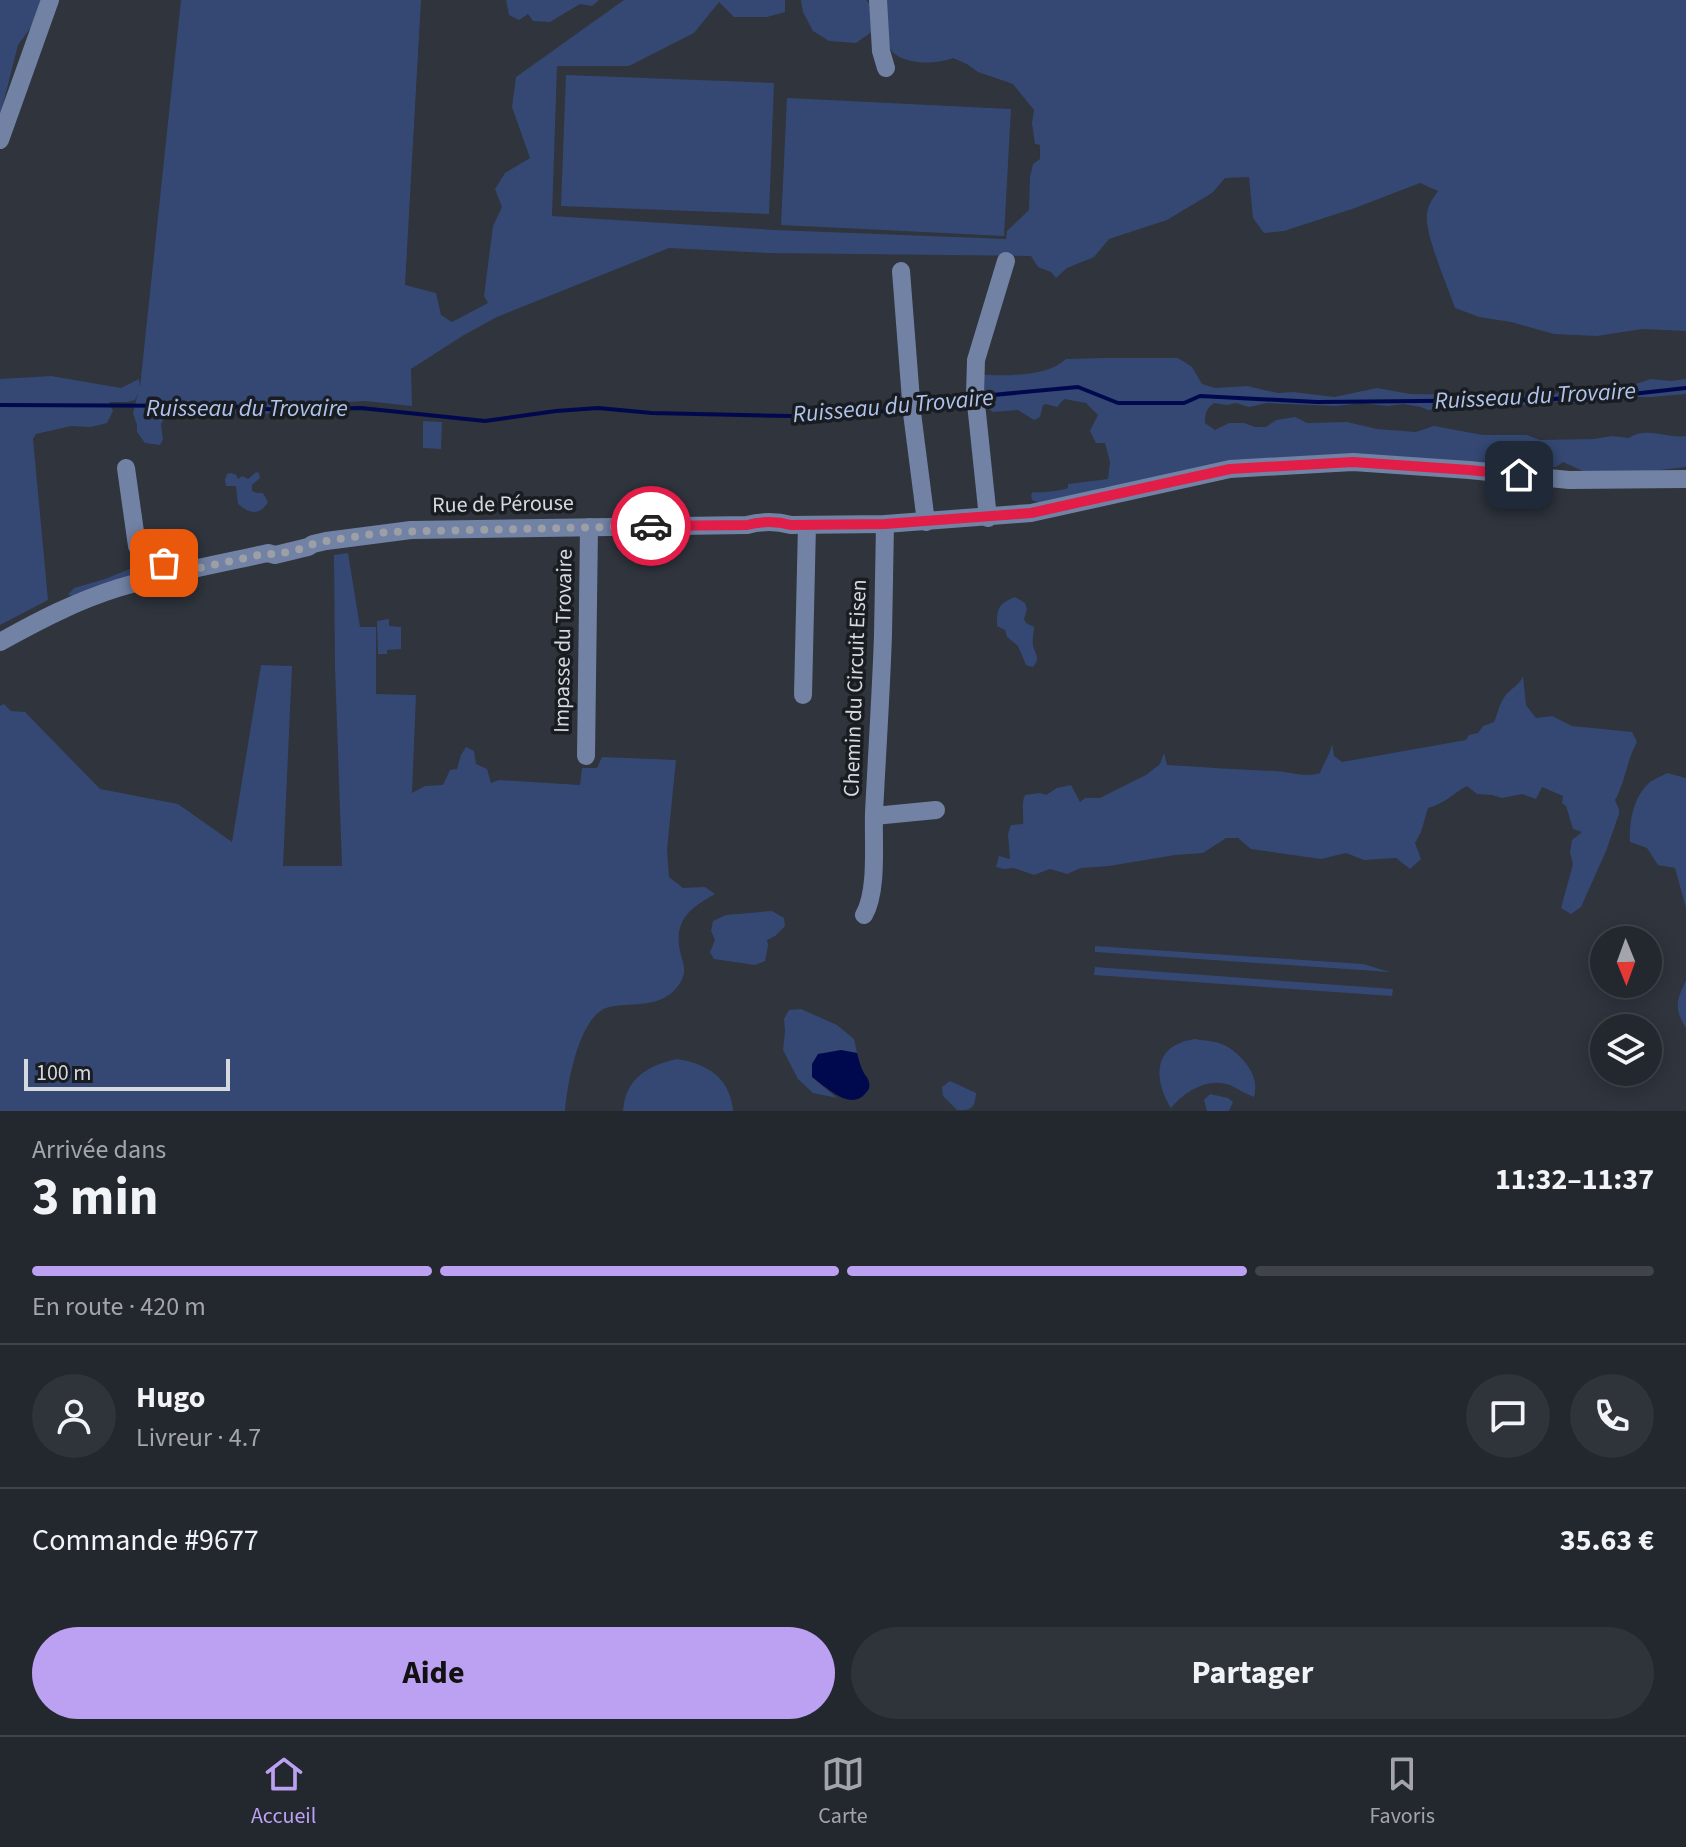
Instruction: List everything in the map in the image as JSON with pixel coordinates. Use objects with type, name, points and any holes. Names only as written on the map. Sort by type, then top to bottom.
[{"type":"street","points":[[0,140],[50,0]]},
{"type":"street","points":[[878,0],[881,51],[886,68]]},
{"type":"street","points":[[988,518],[975,397],[976,360],[1006,261]]},
{"type":"street","points":[[901,271],[911,408],[926,522]]},
{"type":"street","name":"Rue de Pérouse","points":[[0,642],[74,604],[116,589],[268,553],[275,555],[326,541],[387,532],[747,525],[760,522],[885,524],[988,518],[1086,503],[1230,469],[1353,462],[1569,480],[1686,479]]},
{"type":"street","points":[[126,468],[137,546],[146,556],[164,563],[172,574]]},
{"type":"street","name":"Chemin du Circuit Eisen","points":[[864,915],[871,896],[874,853],[885,524]]},
{"type":"street","points":[[803,695],[807,525]]},
{"type":"street","name":"Impasse du Trovaire","points":[[586,756],[589,527]]},
{"type":"street","points":[[874,816],[936,810]]},
{"type":"shaded area","points":[[0,0],[42,0],[34,23],[18,45],[0,116]]},
{"type":"shaded area","points":[[181,0],[421,0],[405,285],[436,293],[441,315],[452,322],[488,303],[484,296],[493,226],[502,207],[495,189],[505,173],[530,158],[512,107],[516,77],[624,0],[785,0],[785,12],[767,17],[734,17],[719,2],[694,33],[629,66],[557,66],[552,216],[775,230],[1006,239],[1007,231],[1029,210],[1030,177],[1033,164],[1040,159],[1040,145],[1035,144],[1032,123],[1034,110],[1013,84],[978,72],[953,58],[917,62],[899,57],[886,40],[884,0],[1686,0],[1686,331],[1642,329],[1597,336],[1554,334],[1479,317],[1455,308],[1427,223],[1428,208],[1438,191],[1420,183],[1284,231],[1264,233],[1253,218],[1249,177],[1225,178],[1212,193],[1167,220],[1109,239],[1094,257],[1067,268],[1056,278],[1051,272],[1038,267],[1031,256],[767,253],[669,248],[497,317],[464,335],[411,369],[412,406],[365,401],[297,405],[292,413],[211,412],[191,416],[189,411],[167,414],[161,424],[163,440],[160,445],[145,443],[137,432],[133,413],[138,393],[135,400],[109,402],[113,411],[107,423],[91,427],[71,426],[36,434],[33,439],[48,600],[0,625],[0,379],[51,376],[121,388],[139,379],[140,387]]},
{"type":"shaded area","points":[[506,0],[599,0],[592,6],[580,4],[550,22],[533,21],[528,14],[519,20],[509,15]]},
{"type":"shaded area","points":[[801,0],[866,0],[871,5],[876,29],[856,43],[829,41],[813,31],[803,12]]},
{"type":"shaded area","points":[[566,75],[774,83],[769,214],[561,206]]},
{"type":"shaded area","points":[[787,98],[1011,109],[1004,236],[781,225]]},
{"type":"shaded area","points":[[1178,358],[1192,367],[1202,384],[1215,388],[1247,386],[1278,393],[1334,397],[1377,388],[1410,394],[1553,395],[1568,389],[1592,392],[1618,390],[1651,379],[1686,379],[1686,394],[1628,397],[1620,402],[1604,400],[1583,404],[1551,401],[1508,408],[1500,404],[1428,410],[1403,404],[1336,406],[1267,403],[1249,407],[1236,403],[1214,403],[1206,412],[1205,423],[1215,430],[1229,423],[1266,427],[1276,420],[1295,417],[1307,423],[1347,422],[1377,429],[1416,432],[1434,426],[1483,435],[1527,435],[1540,440],[1629,438],[1643,433],[1686,436],[1686,467],[1650,471],[1583,471],[1563,462],[1556,467],[1452,464],[1203,466],[1040,503],[1032,500],[1033,492],[1056,491],[1068,488],[1068,484],[1108,479],[1110,462],[1105,443],[1096,443],[1090,431],[1098,415],[1086,403],[1064,399],[1057,407],[1043,405],[1040,417],[1034,420],[1018,410],[993,412],[980,403],[979,375],[1025,374],[1048,370],[1066,359]]},
{"type":"shaded area","points":[[423,421],[442,422],[441,449],[423,448]]},
{"type":"shaded area","points":[[256,472],[260,478],[252,485],[252,491],[263,493],[268,502],[262,510],[254,512],[238,504],[236,486],[226,486],[225,480],[227,474],[248,479]]},
{"type":"shaded area","points":[[348,553],[360,627],[376,627],[376,694],[416,695],[412,793],[425,786],[443,785],[450,770],[457,769],[466,747],[474,751],[476,764],[487,769],[491,783],[499,780],[580,785],[582,768],[597,768],[602,757],[676,760],[667,850],[669,877],[683,888],[705,887],[715,894],[694,908],[680,927],[682,980],[664,998],[609,1007],[599,1012],[582,1036],[576,1052],[565,1111],[0,1111],[0,706],[4,704],[11,711],[25,712],[100,789],[178,804],[232,842],[261,665],[292,666],[283,866],[342,866],[334,555]]},
{"type":"shaded area","points":[[147,562],[159,568],[74,596],[68,595],[74,588]]},
{"type":"shaded area","points":[[1015,597],[1025,603],[1024,619],[1034,627],[1033,643],[1037,658],[1033,667],[1026,665],[1018,646],[1007,637],[1005,630],[997,626],[1000,607]]},
{"type":"shaded area","points":[[389,619],[389,626],[401,627],[401,649],[378,654],[377,621]]},
{"type":"shaded area","points":[[1523,676],[1526,705],[1536,718],[1552,716],[1572,726],[1632,732],[1637,742],[1615,800],[1619,814],[1606,851],[1581,907],[1571,914],[1561,908],[1573,864],[1570,853],[1572,840],[1582,832],[1573,829],[1566,806],[1562,803],[1563,796],[1542,787],[1536,799],[1522,794],[1502,798],[1477,794],[1467,786],[1428,808],[1415,843],[1421,859],[1410,869],[1396,858],[1364,860],[1346,853],[1321,859],[1251,849],[1238,838],[1226,838],[1203,853],[1081,868],[1067,874],[1050,869],[1034,875],[1014,868],[996,867],[999,856],[1010,859],[1008,834],[1011,825],[1023,824],[1025,795],[1046,795],[1057,788],[1071,785],[1080,802],[1085,798],[1100,798],[1146,775],[1160,764],[1164,753],[1167,765],[1309,775],[1320,773],[1332,744],[1334,756],[1342,762],[1466,740],[1483,726],[1494,722],[1503,699]]},
{"type":"shaded area","points":[[1667,773],[1686,778],[1686,908],[1675,868],[1658,865],[1647,848],[1630,842],[1631,818],[1636,802],[1650,782]]},
{"type":"shaded area","points":[[772,911],[784,918],[785,926],[767,940],[765,961],[755,965],[714,959],[710,952],[715,940],[711,931],[713,921],[726,915]]},
{"type":"shaded area","points":[[1095,946],[1363,964],[1390,972],[1095,952]]},
{"type":"shaded area","points":[[1095,967],[1393,989],[1392,996],[1094,975]]},
{"type":"shaded area","points":[[1686,980],[1686,1028],[1678,1004]]},
{"type":"shaded area","points":[[801,1009],[837,1025],[854,1039],[857,1053],[841,1050],[812,1077],[837,1098],[813,1093],[798,1079],[783,1050],[784,1019],[789,1010]]},
{"type":"shaded area","points":[[1195,1039],[1216,1042],[1234,1051],[1253,1075],[1254,1097],[1230,1085],[1205,1084],[1190,1091],[1171,1108],[1161,1085],[1160,1064],[1171,1048]]},
{"type":"shaded area","points":[[841,1050],[857,1053],[868,1080],[869,1089],[859,1099],[838,1096],[812,1077],[812,1064],[818,1054]]},
{"type":"shaded area","points":[[677,1059],[716,1074],[727,1090],[733,1111],[623,1111],[628,1090],[640,1075],[657,1065]]},
{"type":"shaded area","points":[[950,1081],[976,1093],[972,1107],[957,1110],[943,1096],[942,1087]]},
{"type":"shaded area","points":[[1210,1094],[1233,1102],[1229,1111],[1207,1111],[1204,1100]]},
{"type":"waterway","name":"Ruisseau du Trovaire","points":[[982,396],[1078,387],[1118,403],[1184,403],[1200,396],[1317,402],[1524,400],[1605,397],[1686,388]]},
{"type":"waterway","name":"Ruisseau du Trovaire","points":[[915,407],[970,398]]},
{"type":"waterway","name":"Ruisseau du Trovaire","points":[[0,405],[228,406],[279,410],[361,408],[485,421],[598,408],[652,413],[790,416],[906,409]]},
{"type":"way so far","points":[[164,563],[172,574],[268,553],[275,555],[326,541],[411,530],[651,526]]},
{"type":"route","points":[[651,526],[747,525],[760,522],[791,525],[885,524],[1025,514],[1230,469],[1353,462],[1519,475]]}]
